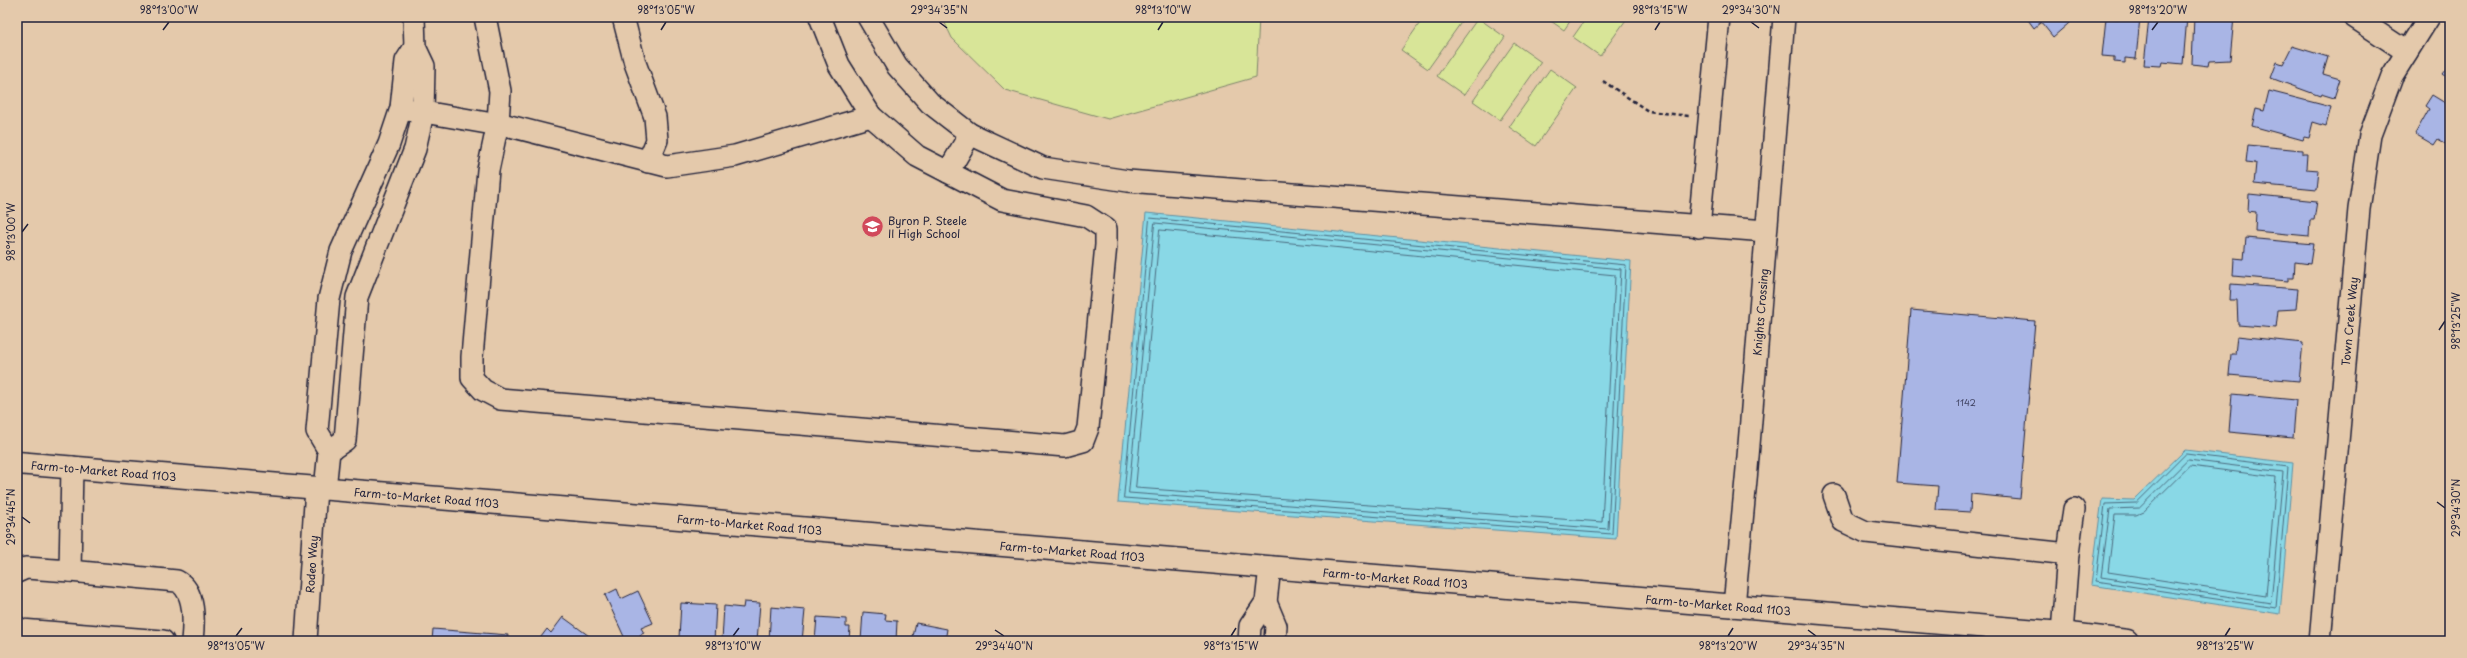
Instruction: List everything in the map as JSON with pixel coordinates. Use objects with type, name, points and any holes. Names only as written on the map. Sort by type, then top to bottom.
[{"type":"main road","name":"Farm-to-Market Road 1103","points":[[17,463],[2062,633],[2127,641]]},
{"type":"street","points":[[414,17],[415,47],[424,66],[423,113],[415,149],[357,297],[345,440],[329,451],[317,431],[329,299],[341,251],[389,144],[401,108],[406,61],[415,47]]},
{"type":"street","points":[[485,17],[500,91],[498,123],[488,170],[472,357],[472,378],[483,390],[500,399],[1058,446],[1065,446],[1083,441],[1088,428],[1106,245],[1106,229],[1086,216],[1002,200],[917,156],[871,116],[839,65],[820,17]]},
{"type":"street","points":[[623,17],[635,63],[655,117],[657,140],[648,162]]},
{"type":"street","points":[[868,17],[897,66],[930,103],[970,134],[1043,168],[1128,181],[1699,227],[1766,231]]},
{"type":"street","points":[[1699,227],[1719,17]]},
{"type":"street","name":"Knights Crossing","points":[[1734,606],[1748,470],[1784,17]]},
{"type":"street","points":[[2354,17],[2407,52]]},
{"type":"street","name":"Town Creek Way","points":[[2320,641],[2358,209],[2370,135],[2392,76],[2429,17]]},
{"type":"street","points":[[401,108],[423,113],[498,123],[667,166],[735,156],[871,116]]},
{"type":"street","points":[[948,172],[970,134]]},
{"type":"street","name":"Rodeo Way","points":[[306,641],[321,488],[329,451]]},
{"type":"street","points":[[70,571],[72,468]]},
{"type":"street","points":[[1834,495],[1843,521],[1866,532],[2068,554]]},
{"type":"street","points":[[2062,633],[2068,554],[2074,509]]},
{"type":"street","points":[[1249,641],[1250,626],[1266,602],[1270,567]]},
{"type":"street","points":[[17,572],[26,568],[177,582],[185,586],[190,594],[192,641]]},
{"type":"street","points":[[1266,602],[1276,626],[1275,641]]},
{"type":"street","points":[[17,627],[21,630],[163,641]]},
{"type":"path","points":[[1603,81],[1648,111],[1709,118]]},
{"type":"green space","points":[[942,17],[1259,17],[1256,77],[1108,119],[1005,90],[952,38]]},
{"type":"green space","points":[[1424,17],[1465,17],[1428,69],[1401,50]]},
{"type":"green space","points":[[1545,17],[1573,17],[1564,30]]},
{"type":"green space","points":[[1587,17],[1628,17],[1600,56],[1573,37]]},
{"type":"green space","points":[[1478,18],[1505,37],[1464,95],[1437,76]]},
{"type":"green space","points":[[1514,43],[1541,62],[1500,120],[1473,101]]},
{"type":"green space","points":[[1550,69],[1577,88],[1536,146],[1509,127]]},
{"type":"water","points":[[1146,213],[1631,261],[1616,539],[1118,502]]},
{"type":"water","points":[[2185,450],[2293,463],[2280,614],[2091,585],[2102,499],[2134,500]]},
{"type":"building","points":[[2026,17],[2076,17],[2053,37],[2041,22],[2034,28]]},
{"type":"building","points":[[2120,17],[2140,17],[2136,59],[2125,58],[2125,63],[2114,62],[2114,57],[2102,56],[2106,18],[2119,19]]},
{"type":"building","points":[[2149,17],[2187,17],[2183,64],[2162,62],[2161,66],[2144,65]]},
{"type":"building","points":[[2194,17],[2234,17],[2230,60],[2209,61],[2208,66],[2192,64]]},
{"type":"building","points":[[2292,46],[2328,57],[2323,74],[2340,79],[2334,98],[2321,94],[2320,96],[2271,78],[2277,62],[2283,64]]},
{"type":"building","points":[[2450,65],[2450,79],[2443,74]]},
{"type":"building","points":[[2269,91],[2331,107],[2326,126],[2313,122],[2309,138],[2304,137],[2303,140],[2252,126],[2256,109],[2264,111]]},
{"type":"building","points":[[2432,95],[2450,106],[2450,146],[2438,139],[2434,145],[2415,134],[2429,109],[2425,106]]},
{"type":"building","points":[[2248,145],[2302,150],[2302,154],[2307,154],[2306,169],[2319,170],[2317,190],[2254,184],[2256,163],[2246,162]]},
{"type":"building","points":[[2249,194],[2317,201],[2314,220],[2310,220],[2309,236],[2255,231],[2256,212],[2248,211]]},
{"type":"building","points":[[2246,238],[2313,244],[2310,264],[2295,262],[2294,278],[2288,278],[2288,281],[2233,276],[2234,258],[2244,259]]},
{"type":"building","points":[[2231,284],[2298,289],[2296,309],[2278,310],[2276,328],[2238,325],[2237,300],[2230,300]]},
{"type":"building","points":[[1911,310],[2035,321],[2020,499],[1971,494],[1970,512],[1936,510],[1938,486],[1897,483]]},
{"type":"building","points":[[2237,336],[2303,343],[2299,381],[2229,375],[2231,354],[2235,354]]},
{"type":"building","points":[[2232,394],[2296,400],[2293,438],[2229,432]]},
{"type":"building","points":[[617,589],[621,599],[638,591],[653,623],[641,628],[644,633],[640,635],[642,639],[639,641],[626,641],[605,595]]},
{"type":"building","points":[[744,602],[760,603],[757,641],[722,641],[724,606],[743,608]]},
{"type":"building","points":[[681,603],[716,605],[714,641],[684,641],[684,639],[679,638]]},
{"type":"building","points":[[771,607],[805,610],[802,641],[769,641]]},
{"type":"building","points":[[863,612],[886,614],[885,620],[897,621],[896,641],[861,641]]},
{"type":"building","points":[[563,617],[596,641],[538,641],[547,629],[551,633]]},
{"type":"building","points":[[817,617],[846,619],[846,627],[850,627],[849,641],[815,641]]},
{"type":"building","points":[[916,623],[947,629],[945,641],[912,641]]},
{"type":"building","points":[[433,629],[508,635],[507,641],[432,641]]},
{"type":"place","name":"Byron P. Steele II High School","points":[[873,226]]}]
